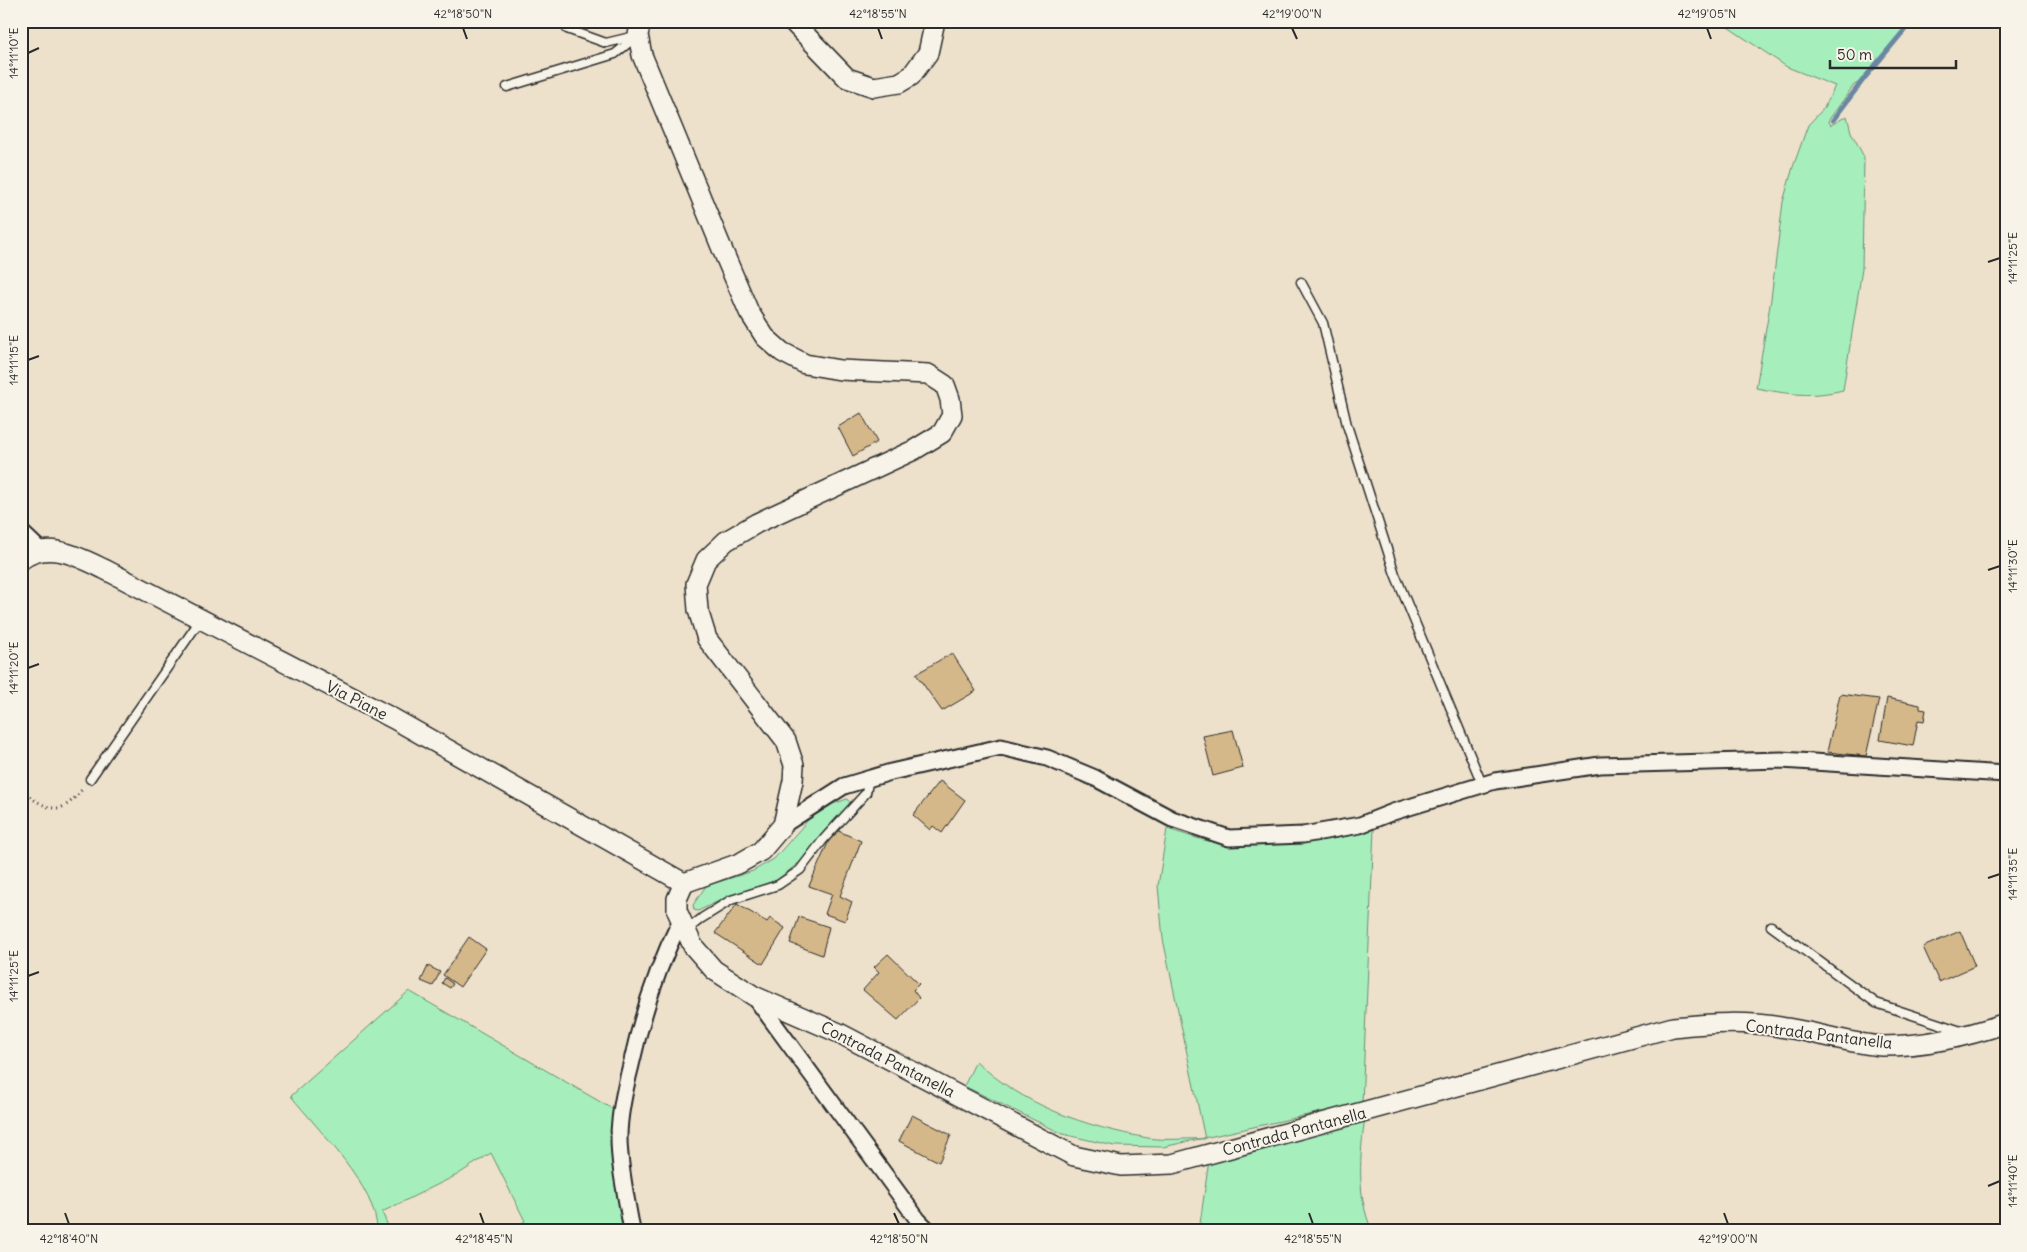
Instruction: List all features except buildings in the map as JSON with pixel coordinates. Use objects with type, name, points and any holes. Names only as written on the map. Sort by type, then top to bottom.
[{"type":"street","points":[[792,21],[847,78],[874,87],[899,83],[911,76],[928,53],[935,21]]},
{"type":"street","points":[[639,28],[642,55],[749,312],[764,337],[782,352],[805,364],[840,370],[928,374],[945,385],[950,399],[952,415],[942,433],[914,450],[757,523],[726,541],[706,560],[696,584],[698,610],[707,639],[786,741],[791,753],[794,781],[783,825]]},
{"type":"street","points":[[21,532],[41,551]]},
{"type":"street","name":"Via Piane","points":[[21,560],[41,551],[58,550],[78,556],[394,719],[684,883]]},
{"type":"street","points":[[684,883],[740,863],[761,851],[783,825],[844,786],[869,778],[1001,747],[1047,758],[1095,778],[1172,819],[1229,838],[1303,835],[1360,825],[1393,812],[1482,784],[1600,765],[1781,760],[2006,774]]},
{"type":"street","name":"Contrada Pantanella","points":[[684,883],[677,899],[677,911],[693,946],[714,970],[754,996],[840,1033],[1074,1156],[1121,1166],[1172,1164],[1673,1028],[1717,1022],[1784,1027],[1882,1046],[1929,1043],[1969,1035],[2006,1023]]},
{"type":"street","points":[[632,1231],[622,1172],[619,1136],[623,1096],[642,1016],[663,957],[683,927]]},
{"type":"street","points":[[754,996],[918,1220],[929,1231]]},
{"type":"lane","points":[[567,29],[606,43],[639,28]]},
{"type":"lane","points":[[507,87],[615,54],[639,28]]},
{"type":"lane","points":[[1300,282],[1323,323],[1347,425],[1395,574],[1482,784]]},
{"type":"lane","points":[[90,779],[201,619]]},
{"type":"lane","points":[[683,927],[731,900],[778,885],[800,870],[823,840],[866,793],[869,778]]},
{"type":"lane","points":[[1771,926],[1876,1003],[1969,1035]]},
{"type":"path","points":[[21,792],[47,808],[58,808],[74,801],[90,779]]},
{"type":"green space","points":[[1719,21],[1911,21],[1858,83],[1854,85],[1828,121],[1831,125],[1847,116],[1851,132],[1864,157],[1862,269],[1843,390],[1820,394],[1799,394],[1756,388],[1771,299],[1783,202],[1808,125],[1824,108],[1835,86],[1787,67]]},
{"type":"green space","points":[[847,799],[851,804],[845,814],[827,828],[800,862],[777,880],[725,898],[698,911],[694,910],[693,905],[706,886],[753,871],[774,859],[808,820],[833,804]]},
{"type":"green space","points":[[1167,829],[1224,844],[1266,845],[1374,829],[1362,1103],[1205,1138],[1163,939],[1158,886]]},
{"type":"green space","points":[[409,991],[616,1111],[611,1148],[625,1231],[508,1231],[525,1221],[491,1153],[457,1175],[382,1212],[390,1231],[377,1231],[375,1214],[368,1196],[357,1178],[330,1142],[291,1096]]},
{"type":"green space","points":[[976,1061],[994,1076],[1034,1102],[1078,1120],[1101,1128],[1148,1138],[1200,1139],[1163,1147],[1114,1146],[1063,1134],[964,1086]]},
{"type":"green space","points":[[1365,1117],[1361,1160],[1361,1189],[1363,1203],[1372,1231],[1199,1231],[1209,1160]]},
{"type":"waterway","points":[[1833,120],[1863,80],[1912,21]]}]
